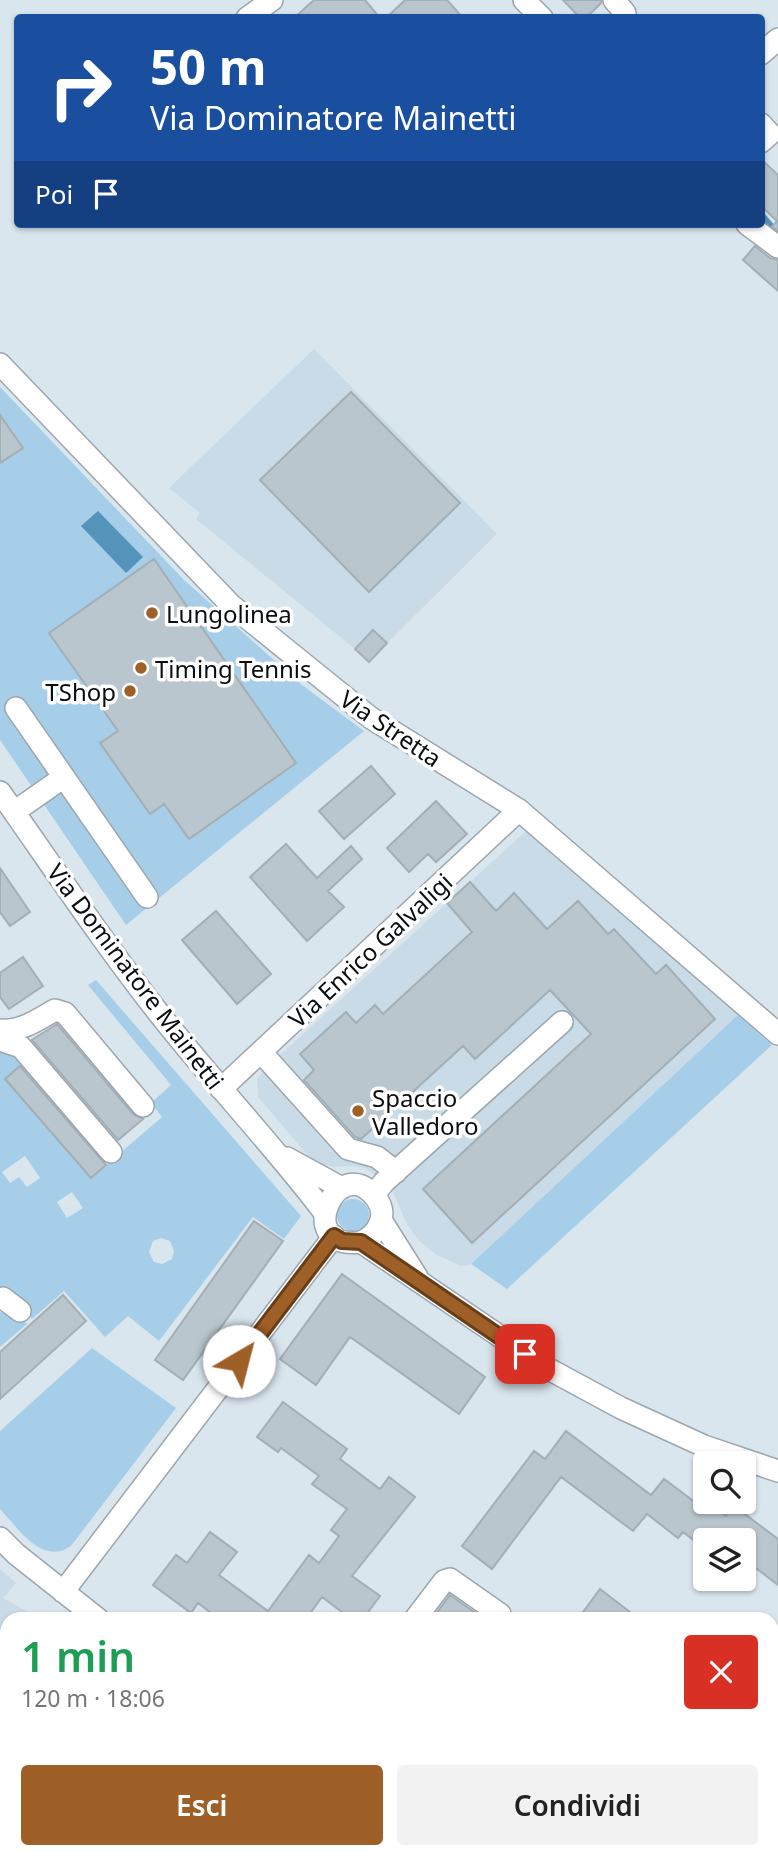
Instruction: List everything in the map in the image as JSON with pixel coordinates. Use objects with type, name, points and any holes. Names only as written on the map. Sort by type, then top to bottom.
[{"type":"street","points":[[524,0],[538,14]]},
{"type":"street","points":[[256,14],[273,7]]},
{"type":"street","points":[[752,228],[778,247]]},
{"type":"street","name":"Via Stretta","points":[[0,364],[268,645],[371,718],[519,810],[778,1034]]},
{"type":"street","points":[[16,708],[147,897]]},
{"type":"street","points":[[14,811],[64,777]]},
{"type":"street","name":"Via Dominatore Mainetti","points":[[0,792],[117,959],[221,1089],[279,1153],[324,1212],[326,1225],[334,1236]]},
{"type":"street","name":"Via Enrico Galvaligi","points":[[221,1089],[519,810]]},
{"type":"street","points":[[0,1030],[12,1031],[25,1027],[55,1010],[65,1013],[144,1106]]},
{"type":"street","points":[[422,1285],[381,1220],[379,1203],[374,1195],[562,1022]]},
{"type":"street","points":[[0,1040],[21,1047],[111,1152]]},
{"type":"street","points":[[261,1052],[348,1149],[377,1157],[396,1172]]},
{"type":"street","name":"Via Dominatore Mainetti","points":[[279,1153],[342,1188],[359,1186],[374,1195]]},
{"type":"street","points":[[324,1212],[327,1202],[342,1188]]},
{"type":"street","points":[[361,1242],[374,1234],[381,1220]]},
{"type":"street","points":[[63,1592],[334,1236],[342,1241],[361,1242],[545,1367],[621,1408],[704,1446],[778,1471]]},
{"type":"street","points":[[0,1299],[3,1298],[20,1311]]},
{"type":"street","points":[[0,1538],[88,1612]]},
{"type":"street","points":[[420,1612],[444,1581],[450,1579],[456,1580],[497,1612]]},
{"type":"shaded area","points":[[314,349],[497,534],[387,643],[372,630],[355,649],[196,519],[200,513],[169,488]]},
{"type":"shaded area","name":"Timing Tennis","points":[[0,387],[184,580],[302,685],[364,731],[126,925],[0,740]]},
{"type":"shaded area","points":[[98,511],[143,557],[126,573],[81,526]]},
{"type":"shaded area","points":[[526,831],[738,1015],[471,1264],[461,1266],[437,1255],[418,1240],[406,1222],[393,1192],[365,1168],[334,1167],[311,1159],[258,1097],[257,1079],[271,1063]]},
{"type":"shaded area","points":[[96,980],[301,1216],[284,1239],[253,1217],[159,1341],[128,1316],[105,1337],[64,1291],[32,1319],[18,1303],[0,1293],[0,1045],[21,1065],[5,1079],[91,1178],[162,1117],[151,1103],[171,1085],[88,985]],"holes":[[[25,1156],[40,1178],[27,1187],[19,1177],[10,1183],[2,1172]],[[72,1192],[83,1208],[67,1218],[57,1202]],[[161,1238],[170,1241],[174,1251],[172,1259],[162,1264],[154,1262],[149,1252],[153,1241]]]},
{"type":"shaded area","points":[[738,1015],[772,1045],[507,1289],[471,1264]]},
{"type":"shaded area","points":[[353,1199],[364,1204],[369,1215],[364,1226],[353,1231],[342,1226],[337,1215],[342,1204]]},
{"type":"shaded area","points":[[9,1305],[27,1324],[0,1347],[0,1313]]},
{"type":"shaded area","points":[[92,1348],[176,1408],[71,1546],[60,1551],[50,1551],[23,1535],[0,1509],[0,1431]]},
{"type":"shaded area","points":[[0,1569],[16,1583],[3,1598],[28,1612],[0,1612]]},
{"type":"building","points":[[314,0],[365,0],[377,14],[298,14]]},
{"type":"building","points":[[405,0],[447,0],[459,14],[390,14]]},
{"type":"building","points":[[563,0],[601,0],[590,14],[576,14]]},
{"type":"building","points":[[765,163],[778,175],[778,231],[772,227],[777,221],[765,210]]},
{"type":"building","points":[[755,246],[770,258],[778,260],[778,291],[743,260]]},
{"type":"building","points":[[351,392],[460,503],[369,592],[260,480]]},
{"type":"building","points":[[0,415],[23,448],[0,463]]},
{"type":"building","points":[[154,559],[296,763],[189,839],[164,804],[150,814],[100,743],[118,731],[49,633]]},
{"type":"building","points":[[373,630],[387,643],[369,662],[355,649]]},
{"type":"building","points":[[371,766],[395,794],[344,839],[319,811]]},
{"type":"building","points":[[436,801],[467,834],[436,862],[428,854],[409,872],[387,848]]},
{"type":"building","points":[[286,844],[317,878],[351,846],[362,859],[328,891],[344,907],[307,941],[250,877]]},
{"type":"building","points":[[0,868],[30,912],[10,926],[0,912]]},
{"type":"building","points":[[470,882],[496,911],[514,893],[547,929],[578,901],[608,934],[614,929],[656,974],[666,965],[715,1019],[472,1243],[423,1189],[591,1034],[550,990],[475,1059],[463,1046],[361,1139],[355,1137],[304,1080],[314,1070],[300,1054],[346,1012],[356,1023],[375,1005],[383,1014],[472,932],[447,903]]},
{"type":"building","points":[[216,911],[271,974],[237,1004],[182,940]]},
{"type":"building","points":[[23,957],[43,986],[9,1009],[0,997],[0,973]]},
{"type":"building","points":[[57,1024],[133,1114],[143,1119],[118,1140],[32,1040]]},
{"type":"building","points":[[20,1066],[106,1165],[91,1178],[5,1079]]},
{"type":"building","points":[[254,1221],[283,1241],[183,1380],[155,1360]]},
{"type":"building","points":[[342,1274],[485,1377],[459,1414],[350,1337],[316,1385],[280,1359]]},
{"type":"building","points":[[63,1295],[86,1321],[0,1399],[0,1352]]},
{"type":"building","points":[[283,1402],[347,1449],[340,1459],[380,1489],[389,1477],[415,1497],[352,1576],[380,1596],[368,1612],[342,1612],[322,1597],[311,1612],[210,1612],[198,1603],[190,1612],[153,1585],[176,1555],[187,1563],[210,1532],[237,1552],[219,1575],[268,1611],[309,1555],[319,1563],[339,1536],[331,1530],[347,1509],[312,1484],[319,1476],[281,1448],[278,1452],[257,1437]]},
{"type":"building","points":[[566,1431],[651,1495],[664,1479],[693,1501],[693,1514],[745,1514],[778,1539],[778,1585],[756,1568],[756,1528],[693,1528],[693,1540],[683,1532],[678,1538],[647,1514],[633,1531],[561,1477],[492,1569],[462,1546],[534,1451],[545,1459]]},
{"type":"building","points":[[600,1589],[630,1612],[583,1612]]},
{"type":"building","points":[[450,1595],[474,1612],[437,1612]]},
{"type":"waterway","points":[[765,219],[778,234]]},
{"type":"place","name":"Lungolinea","points":[[152,613]]},
{"type":"place","name":"Timing Tennis","points":[[141,668]]},
{"type":"place","name":"TShop","points":[[130,691]]},
{"type":"place","name":"Spaccio Valledoro","points":[[358,1111]]},
{"type":"route","points":[[239,1361],[334,1236],[342,1241],[361,1242],[525,1354]]}]
